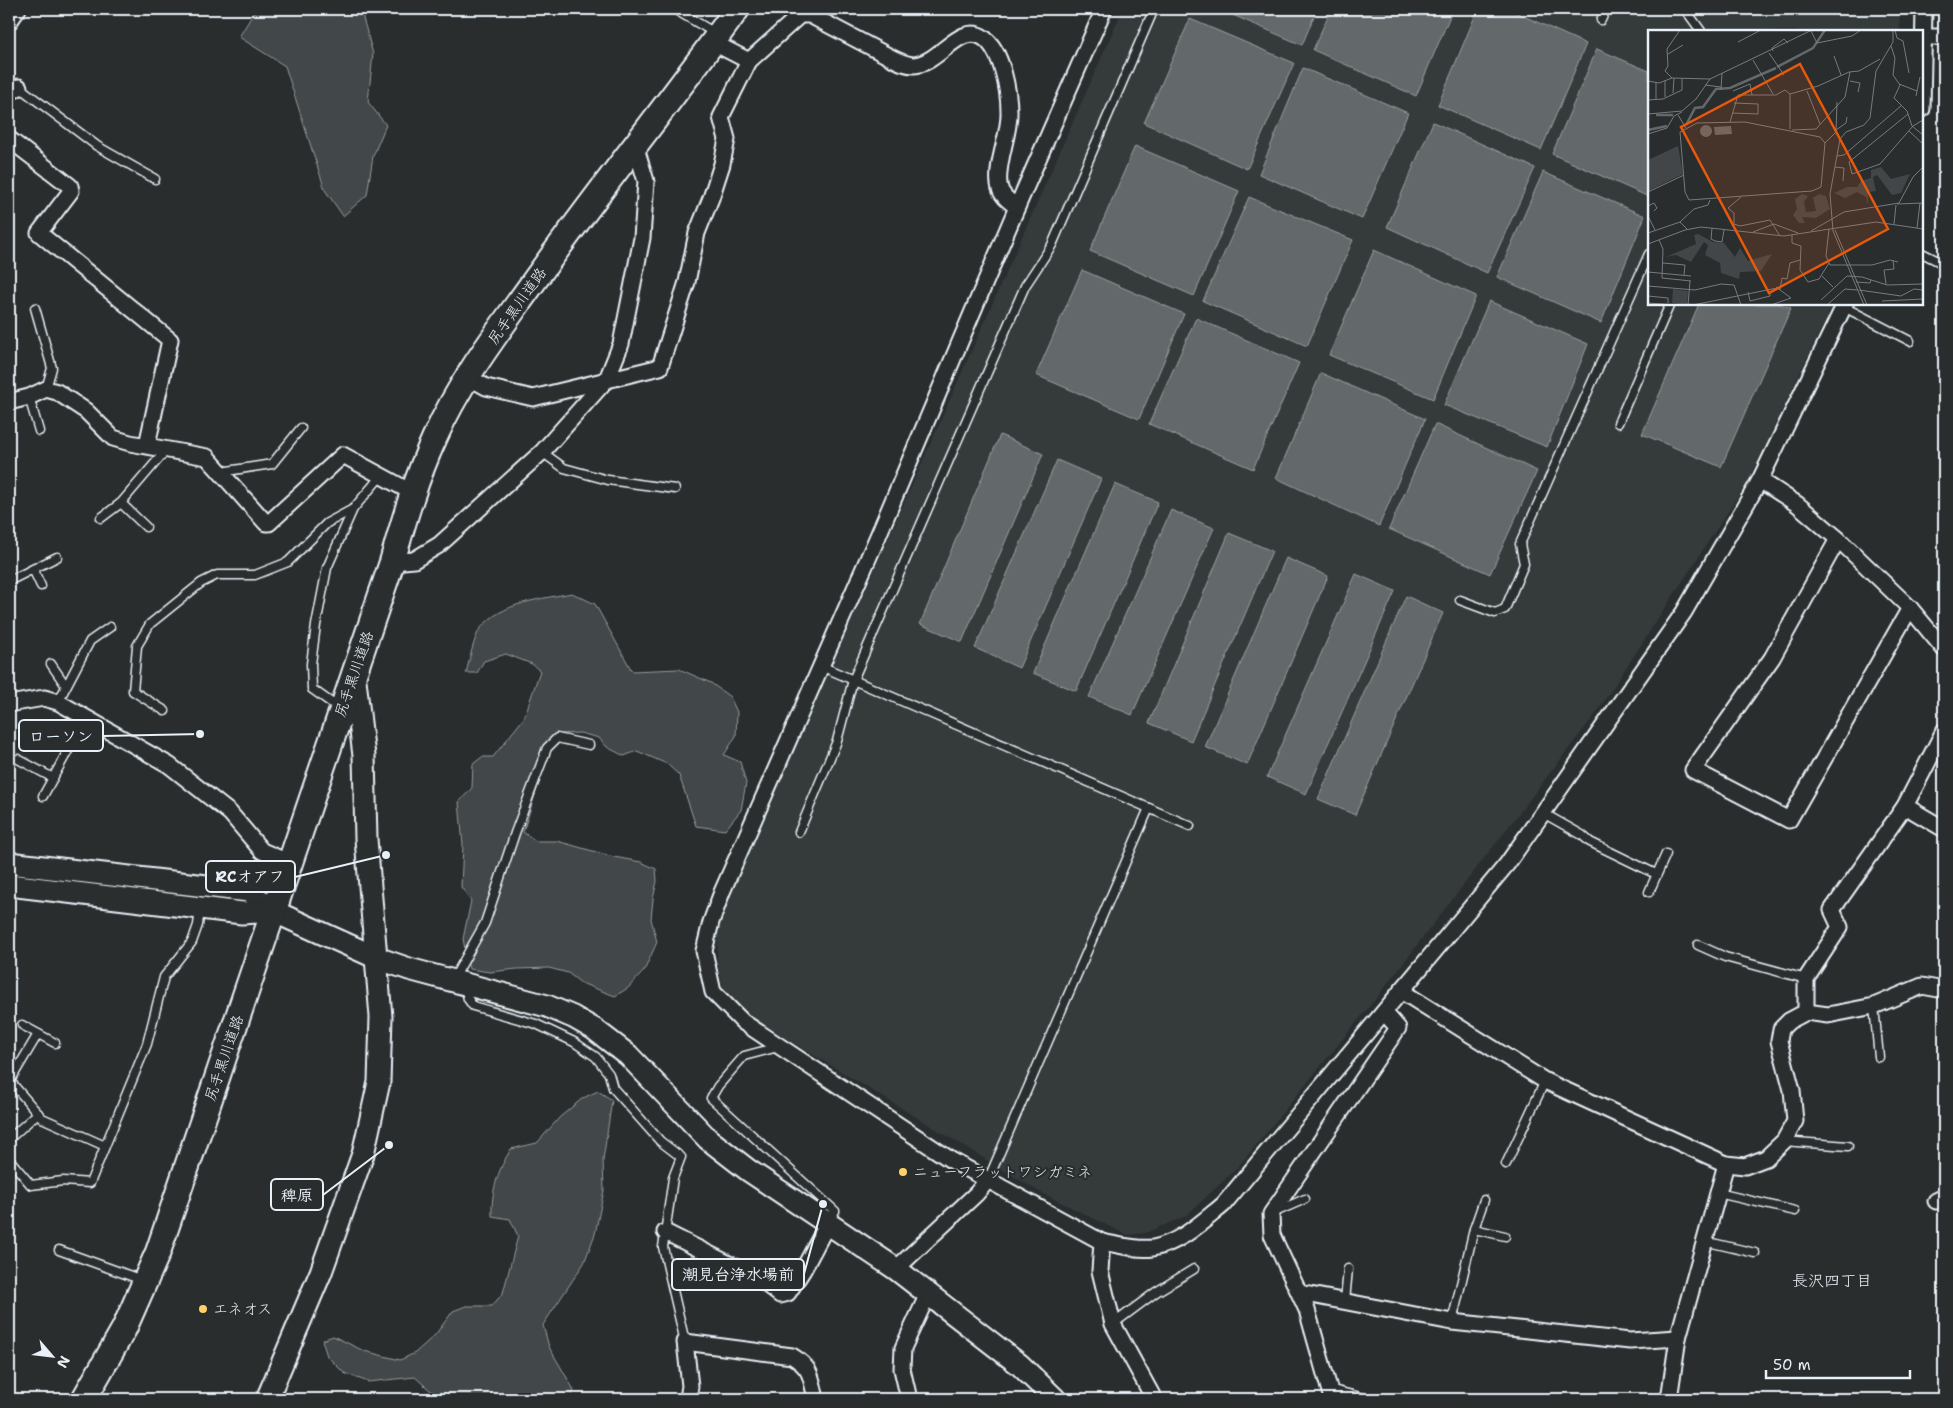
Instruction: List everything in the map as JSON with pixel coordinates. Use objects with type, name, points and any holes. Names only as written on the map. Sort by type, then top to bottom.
[{"type":"main road","name":"尻手黒川道路","points":[[84,1399],[124,1329],[146,1282],[161,1243],[392,562],[413,493],[435,437],[468,377],[565,237],[737,9]]},
{"type":"street","points":[[1104,9],[722,892],[711,922],[704,951],[713,992],[742,1022],[951,1160],[1102,1242],[1152,1248],[1183,1236],[1223,1205],[1506,864],[1684,612],[1760,480],[1845,305]]},
{"type":"street","points":[[1924,9],[1923,37],[1944,36]]},
{"type":"street","points":[[468,377],[486,387],[533,398],[660,367],[687,282],[696,233],[722,164],[727,139],[721,117],[749,61],[800,15],[810,14],[904,64],[916,65],[928,61],[960,36],[974,34],[984,38],[1000,57],[1010,112],[999,184],[1004,197],[1017,207]]},
{"type":"street","points":[[715,38],[749,61]]},
{"type":"street","points":[[9,139],[70,186],[71,191],[39,233],[170,340],[147,445]]},
{"type":"street","points":[[392,562],[414,560],[439,545],[542,452],[607,379],[621,344],[642,238],[646,181],[635,145]]},
{"type":"street","points":[[9,402],[29,397],[46,389],[57,392],[86,411],[112,438],[207,457],[266,522],[270,523],[343,455],[413,493]]},
{"type":"street","points":[[1760,480],[1797,504],[1838,539],[1910,608],[1944,649]]},
{"type":"street","points":[[1838,539],[1772,658],[1693,770],[1789,820],[1910,608]]},
{"type":"street","points":[[267,1399],[321,1272],[363,1154],[379,1082],[381,1017],[366,839],[364,756],[354,672]]},
{"type":"street","points":[[9,704],[44,698],[58,702],[169,765],[230,813],[262,851],[290,863]]},
{"type":"street","points":[[1806,1012],[1806,979],[1840,926],[1832,910],[1905,806],[1944,731]]},
{"type":"street","points":[[1905,806],[1944,829]]},
{"type":"street","points":[[9,863],[249,891],[273,911],[377,958],[458,983],[547,1006],[572,1017],[610,1040],[628,1055],[708,1139],[748,1170],[896,1269],[1020,1364],[1055,1399]]},
{"type":"street","points":[[9,885],[242,913],[273,911]]},
{"type":"street","points":[[1401,991],[1545,1081],[1726,1164],[1745,1166],[1766,1158],[1784,1141],[1795,1121],[1792,1090],[1779,1041],[1785,1025],[1806,1012],[1828,1015],[1874,1006],[1922,986],[1944,990]]},
{"type":"street","points":[[1331,1394],[1307,1310],[1272,1234],[1270,1214],[1398,1028],[1384,1012]]},
{"type":"street","points":[[1669,1399],[1678,1338],[1726,1164]]},
{"type":"street","points":[[896,1269],[976,1194],[988,1180]]},
{"type":"street","points":[[665,1232],[760,1280],[780,1295],[788,1293],[803,1270],[828,1223]]},
{"type":"street","points":[[1102,1242],[1100,1271],[1113,1324],[1154,1399]]},
{"type":"street","points":[[1300,1293],[1452,1322],[1630,1341],[1678,1338]]},
{"type":"street","points":[[909,1399],[902,1369],[903,1348],[928,1294]]},
{"type":"street","points":[[688,1399],[690,1386],[685,1342],[792,1356],[804,1363],[811,1377],[816,1399]]},
{"type":"lane","points":[[674,9],[715,38]]},
{"type":"lane","points":[[799,832],[837,741],[853,680],[1025,286],[1052,245],[1154,9]]},
{"type":"lane","points":[[1601,20],[1606,9]]},
{"type":"lane","points":[[1685,9],[1699,30]]},
{"type":"lane","points":[[14,90],[97,146],[156,179]]},
{"type":"lane","points":[[1923,254],[1944,264]]},
{"type":"lane","points":[[1460,600],[1495,613],[1506,609],[1524,564],[1520,544],[1648,256]]},
{"type":"lane","points":[[1618,423],[1670,305]]},
{"type":"lane","points":[[1845,305],[1910,341]]},
{"type":"lane","points":[[35,308],[52,368],[46,389]]},
{"type":"lane","points":[[29,397],[39,431]]},
{"type":"lane","points":[[221,472],[272,464],[301,428]]},
{"type":"lane","points":[[100,518],[121,504],[167,449]]},
{"type":"lane","points":[[542,452],[564,468],[608,480],[675,489]]},
{"type":"lane","points":[[342,710],[312,689],[312,664],[316,625],[327,568],[353,508],[380,476]]},
{"type":"lane","points":[[121,504],[146,527]]},
{"type":"lane","points":[[165,711],[133,691],[137,646],[150,624],[201,583],[217,575],[255,575],[288,562],[327,523],[353,508]]},
{"type":"lane","points":[[9,581],[57,557]]},
{"type":"lane","points":[[33,569],[41,586]]},
{"type":"lane","points":[[58,702],[90,641],[110,627]]},
{"type":"lane","points":[[51,664],[66,686]]},
{"type":"lane","points":[[821,666],[1190,826]]},
{"type":"lane","points":[[43,796],[86,718]]},
{"type":"lane","points":[[589,746],[557,738],[547,748],[515,833],[485,923],[458,983],[473,1006],[536,1024],[574,1042],[596,1057],[609,1074],[613,1088],[660,1141],[681,1158],[673,1178],[663,1247],[685,1342]]},
{"type":"lane","points":[[18,759],[53,778]]},
{"type":"lane","points":[[988,1180],[1149,808]]},
{"type":"lane","points":[[1543,813],[1582,835],[1590,842],[1656,874]]},
{"type":"lane","points":[[1649,892],[1666,854]]},
{"type":"lane","points":[[9,1159],[31,1185],[63,1181],[90,1183],[147,1044],[164,977],[192,942],[198,925],[201,907]]},
{"type":"lane","points":[[1698,945],[1724,957],[1806,979]]},
{"type":"lane","points":[[1874,1006],[1879,1057]]},
{"type":"lane","points":[[22,1025],[55,1043]]},
{"type":"lane","points":[[38,1034],[10,1081],[42,1118],[105,1146]]},
{"type":"lane","points":[[780,1046],[744,1056],[718,1086],[711,1098],[836,1211],[828,1223]]},
{"type":"lane","points":[[1506,1164],[1545,1081]]},
{"type":"lane","points":[[9,1139],[38,1114]]},
{"type":"lane","points":[[1784,1141],[1848,1146]]},
{"type":"lane","points":[[1718,1193],[1795,1211]]},
{"type":"lane","points":[[1270,1214],[1305,1199]]},
{"type":"lane","points":[[1452,1322],[1474,1229],[1484,1200]]},
{"type":"lane","points":[[1474,1229],[1505,1236]]},
{"type":"lane","points":[[1704,1241],[1755,1253]]},
{"type":"lane","points":[[59,1250],[146,1282]]},
{"type":"lane","points":[[1113,1324],[1156,1292],[1194,1269]]},
{"type":"lane","points":[[1345,1301],[1348,1269]]},
{"type":"lane","points":[[1331,1394],[1368,1399]]},
{"type":"shaded area","points":[[256,9],[362,9],[373,54],[368,102],[386,125],[373,156],[367,195],[343,216],[325,190],[285,66],[239,37]]},
{"type":"shaded area","points":[[1123,9],[1899,9],[1900,30],[1648,30],[1648,305],[1833,305],[1748,481],[1597,712],[1374,1001],[1238,1167],[1186,1216],[1145,1233],[1127,1235],[1038,1191],[746,1014],[724,989],[717,963],[718,923]]},
{"type":"shaded area","points":[[1219,9],[1317,9],[1302,45]]},
{"type":"shaded area","points":[[1331,9],[1453,9],[1416,96],[1313,50]]},
{"type":"shaded area","points":[[1478,9],[1508,9],[1586,44],[1541,150],[1438,105]]},
{"type":"shaded area","points":[[1190,19],[1294,63],[1247,169],[1144,123]]},
{"type":"shaded area","points":[[1597,49],[1648,71],[1648,197],[1552,154]]},
{"type":"shaded area","points":[[1303,68],[1408,113],[1362,219],[1259,174]]},
{"type":"shaded area","points":[[1433,122],[1535,168],[1487,273],[1387,227]]},
{"type":"shaded area","points":[[1135,146],[1239,191],[1194,296],[1090,251]]},
{"type":"shaded area","points":[[1543,172],[1645,216],[1601,323],[1497,277]]},
{"type":"shaded area","points":[[1249,197],[1353,240],[1307,346],[1203,301]]},
{"type":"shaded area","points":[[1374,250],[1476,296],[1433,399],[1329,355]]},
{"type":"shaded area","points":[[1082,270],[1184,314],[1139,419],[1036,375]]},
{"type":"shaded area","points":[[1489,301],[1588,344],[1547,447],[1444,405]]},
{"type":"shaded area","points":[[1699,305],[1783,305],[1791,308],[1721,467],[1642,434]]},
{"type":"shaded area","points":[[1196,318],[1299,363],[1253,469],[1149,424]]},
{"type":"shaded area","points":[[1321,373],[1425,419],[1379,526],[1276,478]]},
{"type":"shaded area","points":[[1435,424],[1537,471],[1490,574],[1389,529]]},
{"type":"shaded area","points":[[1000,435],[1043,454],[962,642],[920,624]]},
{"type":"shaded area","points":[[1057,460],[1101,479],[1019,668],[975,648]]},
{"type":"shaded area","points":[[1115,484],[1158,502],[1076,691],[1033,673]]},
{"type":"shaded area","points":[[1171,510],[1214,528],[1132,715],[1089,697]]},
{"type":"shaded area","points":[[1229,533],[1272,551],[1191,741],[1149,723]]},
{"type":"shaded area","points":[[1286,558],[1328,576],[1247,765],[1205,747]]},
{"type":"shaded area","points":[[1356,574],[1395,591],[1306,794],[1267,777]]},
{"type":"shaded area","points":[[572,593],[595,604],[632,671],[679,669],[711,683],[730,697],[737,712],[736,736],[724,755],[740,762],[746,783],[741,810],[725,830],[696,826],[679,775],[667,764],[637,751],[624,756],[607,747],[599,738],[580,733],[557,734],[547,748],[539,783],[523,832],[536,841],[557,841],[614,857],[641,862],[656,869],[657,881],[651,919],[657,942],[644,971],[628,988],[615,996],[581,983],[568,973],[549,968],[490,972],[469,969],[463,939],[471,901],[461,887],[463,845],[459,802],[472,788],[473,764],[482,757],[493,757],[524,718],[540,671],[532,664],[506,654],[484,661],[477,673],[466,673],[474,644],[480,629],[489,620],[510,607]]},
{"type":"shaded area","points":[[1406,596],[1443,613],[1355,815],[1318,799]]},
{"type":"shaded area","points":[[598,1091],[612,1100],[603,1160],[604,1190],[595,1234],[584,1263],[543,1325],[549,1347],[574,1390],[570,1399],[440,1399],[415,1377],[368,1382],[344,1373],[327,1356],[322,1340],[333,1336],[364,1351],[400,1360],[415,1353],[435,1335],[453,1311],[466,1306],[492,1306],[503,1293],[518,1236],[510,1219],[492,1216],[494,1189],[502,1165],[511,1149],[537,1143],[560,1117],[583,1098]]},
{"type":"waterway","points":[[1942,19],[1943,9]]},
{"type":"place","name":"ローソン","points":[[200,734]]},
{"type":"place","name":"RCオアフ","points":[[386,855]]},
{"type":"place","name":"稗原","points":[[389,1145]]},
{"type":"place","name":"ニューフラットワシガミネ","points":[[903,1172]]},
{"type":"place","name":"潮見台浄水場前","points":[[823,1204]]},
{"type":"place","name":"エネオス","points":[[203,1309]]},
{"type":"district","name":"長沢四丁目","points":[[1832,1280]]}]
